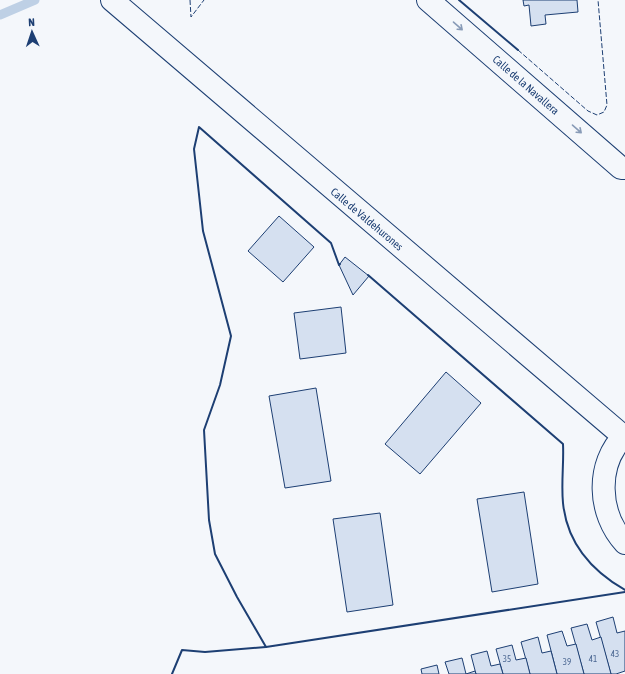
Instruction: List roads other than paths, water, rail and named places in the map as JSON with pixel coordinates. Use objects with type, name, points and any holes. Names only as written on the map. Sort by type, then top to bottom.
[{"type":"street","name":"Calle de la Navallera","points":[[428,0],[621,168],[625,168]]},
{"type":"street","name":"Calle de Valdehurones","points":[[118,5],[624,436]]},
{"type":"street","points":[[624,436],[609,458],[603,484],[605,510],[616,534],[625,543]]},
{"type":"waterway","points":[[0,15],[35,0]]}]
